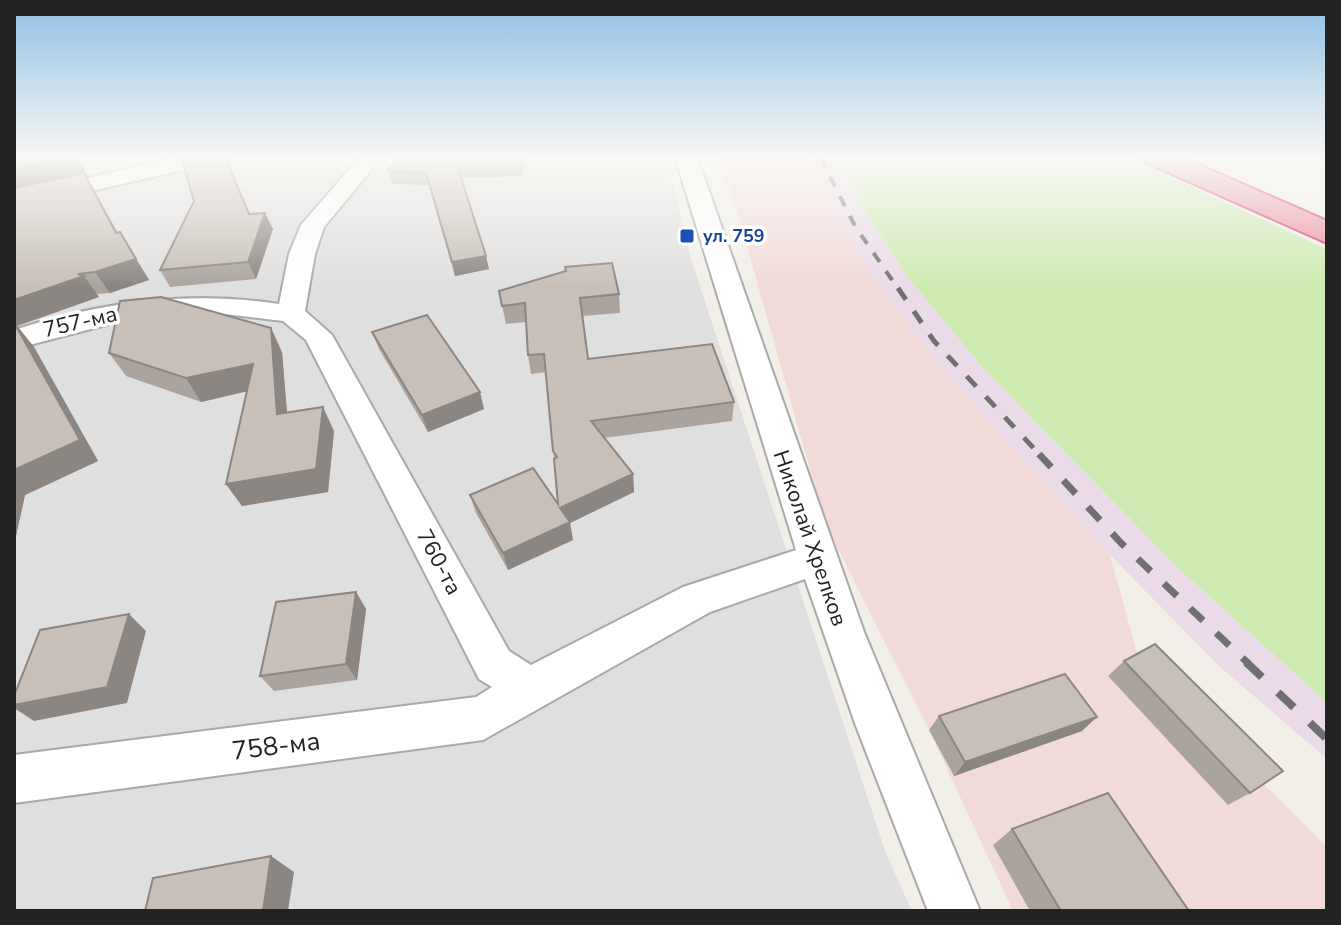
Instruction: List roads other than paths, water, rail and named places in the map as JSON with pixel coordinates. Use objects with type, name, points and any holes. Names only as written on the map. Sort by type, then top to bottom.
[{"type":"highway","points":[[1254,200],[1327,233]]},
{"type":"street","points":[[291,314],[302,254],[313,225],[335,200]]},
{"type":"street","name":"Николай Хрелков","points":[[700,200],[816,559],[901,791],[954,911]]},
{"type":"street","name":"757-ма","points":[[14,340],[45,329],[132,310],[219,305],[291,314]]},
{"type":"street","name":"760-та","points":[[291,314],[318,335],[494,665],[530,688]]},
{"type":"street","points":[[530,688],[697,599],[816,559]]},
{"type":"street","name":"758-ма","points":[[14,779],[483,718],[530,688]]},
{"type":"railway","points":[[842,200],[855,226],[899,290]]},
{"type":"railway","points":[[898,288],[934,341],[1041,456]]},
{"type":"railway","points":[[1039,454],[1121,543],[1249,664]]},
{"type":"railway","points":[[1246,662],[1327,739]]},
{"type":"place","name":"ул. 759","points":[[687,236]]}]
